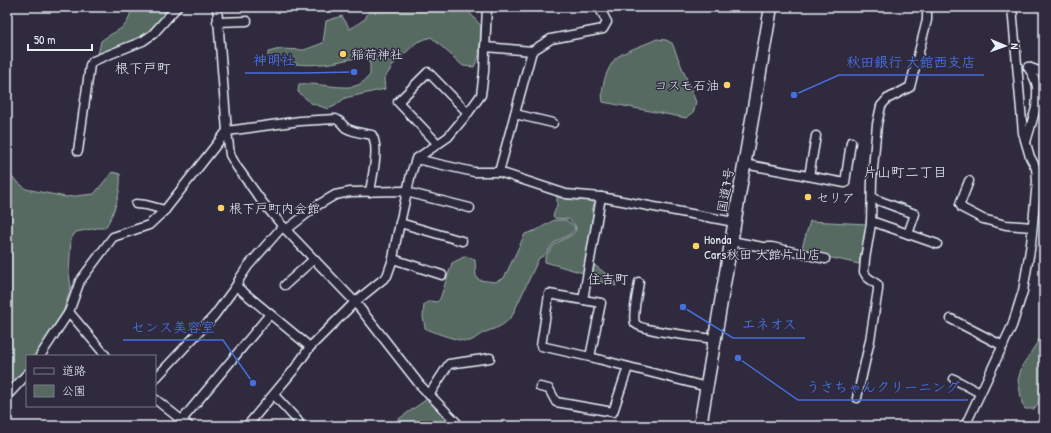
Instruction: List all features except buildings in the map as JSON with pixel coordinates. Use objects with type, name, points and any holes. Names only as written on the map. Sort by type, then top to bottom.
[{"type":"highway","name":"国道7号","points":[[700,426],[730,241],[771,7]]},
{"type":"street","points":[[78,151],[90,66],[93,61],[143,41],[153,34],[177,7]]},
{"type":"street","points":[[216,7],[230,155],[237,167],[284,228],[355,302],[429,395],[460,426]]},
{"type":"street","points":[[247,426],[274,395],[310,347],[355,302],[388,276],[411,174],[416,159],[448,137],[481,95],[484,72],[487,7]]},
{"type":"street","points":[[485,47],[532,51],[551,39],[603,29],[607,22],[599,7]]},
{"type":"street","points":[[857,398],[870,340],[878,290],[878,285],[867,277],[864,272],[871,221],[877,124],[881,106],[887,99],[910,87],[927,20],[927,7]]},
{"type":"street","points":[[965,426],[1012,326],[1023,291],[1031,244],[1037,181],[1036,168],[1030,157],[1023,133],[1012,7]]},
{"type":"street","points":[[217,22],[246,21]]},
{"type":"street","points":[[499,172],[532,51]]},
{"type":"street","points":[[1016,62],[1044,73]]},
{"type":"street","points":[[1026,142],[1036,108],[1037,94],[1036,80],[1028,67]]},
{"type":"street","points":[[438,144],[398,102],[428,72],[468,113]]},
{"type":"street","points":[[1036,108],[1044,99]]},
{"type":"street","points":[[515,114],[552,123]]},
{"type":"street","points":[[41,355],[69,312],[80,281],[113,237],[150,225],[165,210],[227,130],[300,121],[336,119],[354,132],[372,135],[375,139],[376,148],[370,192]]},
{"type":"street","points":[[809,176],[816,136]]},
{"type":"street","points":[[744,164],[845,183],[851,142]]},
{"type":"street","points":[[416,159],[474,172],[499,172],[566,194],[600,198],[734,222]]},
{"type":"street","points":[[970,181],[960,204],[962,208],[983,219],[994,222],[1006,225],[1032,227]]},
{"type":"street","points":[[156,378],[214,316],[236,286],[248,266],[284,228],[335,194],[350,192],[408,192],[470,208]]},
{"type":"street","points":[[583,300],[600,198]]},
{"type":"street","points":[[872,198],[915,214],[908,234]]},
{"type":"street","points":[[136,204],[165,210]]},
{"type":"street","points":[[871,221],[937,244]]},
{"type":"street","points":[[400,223],[462,241]]},
{"type":"street","points":[[730,241],[763,247],[772,247],[824,260]]},
{"type":"street","points":[[285,285],[314,259]]},
{"type":"street","points":[[393,259],[442,275]]},
{"type":"street","points":[[639,282],[635,313],[635,322],[637,325],[660,332],[714,339]]},
{"type":"street","points":[[236,286],[310,347]]},
{"type":"street","points":[[590,357],[601,303],[549,294],[541,346],[707,387]]},
{"type":"street","points":[[69,312],[105,355]]},
{"type":"street","points":[[156,400],[185,423],[270,314]]},
{"type":"street","points":[[951,318],[1003,346]]},
{"type":"street","points":[[429,395],[449,364],[490,358]]},
{"type":"street","points":[[540,387],[549,389],[556,402],[613,412],[628,367]]},
{"type":"street","points":[[7,396],[26,375]]},
{"type":"street","points":[[954,379],[980,393]]},
{"type":"street","points":[[274,395],[298,421],[300,426]]},
{"type":"green space","points":[[131,7],[171,7],[171,9],[152,32],[141,40],[98,55],[101,41],[125,25],[130,15]]},
{"type":"green space","points":[[371,7],[465,7],[481,26],[479,57],[474,67],[463,66],[431,37],[417,42],[394,64],[384,79],[385,89],[345,98],[335,106],[328,109],[311,103],[298,92],[299,84],[353,87],[363,82],[370,75],[370,64],[366,58],[355,58],[309,65],[288,63],[268,58],[268,52],[280,49],[304,50],[323,43],[326,21],[342,16],[350,29],[365,19]]},
{"type":"green space","points":[[657,39],[666,40],[672,43],[696,102],[694,111],[686,118],[603,102],[602,91],[604,80],[615,59],[628,51]]},
{"type":"green space","points":[[112,172],[120,174],[119,195],[105,228],[76,232],[71,239],[69,273],[71,287],[63,312],[36,355],[26,355],[26,368],[7,390],[7,173],[26,189],[66,197],[94,194]]},
{"type":"green space","points":[[557,196],[568,199],[590,199],[594,204],[583,273],[545,262],[545,257],[555,244],[573,234],[576,230],[575,225],[568,219],[555,218],[553,216],[557,205]]},
{"type":"green space","points":[[554,220],[566,220],[574,226],[575,229],[570,234],[555,242],[545,254],[539,258],[512,316],[506,323],[483,333],[470,341],[455,339],[425,328],[423,317],[424,304],[430,301],[437,302],[440,299],[452,263],[466,256],[475,260],[476,276],[479,280],[495,282],[504,278],[525,234],[537,230]]},
{"type":"green space","points":[[810,221],[867,224],[859,264],[801,251]]},
{"type":"green space","points":[[592,263],[614,280],[616,286],[590,279]]},
{"type":"green space","points":[[1044,332],[1044,395],[1034,409],[1025,409],[1022,403],[1018,380],[1022,366]]},
{"type":"green space","points":[[427,399],[454,426],[394,426],[393,423]]},
{"type":"place","name":"稲荷神社","points":[[343,54]]},
{"type":"place","name":"神明社","points":[[354,72]]},
{"type":"place","name":"コスモ石油","points":[[727,85]]},
{"type":"place","name":"秋田銀行 大館西支店","points":[[794,95]]},
{"type":"place","name":"セリア","points":[[808,197]]},
{"type":"place","name":"根下戸町内会館","points":[[221,208]]},
{"type":"place","name":"Honda Cars秋田 大館片山店","points":[[696,246]]},
{"type":"place","name":"エネオス","points":[[683,307]]},
{"type":"place","name":"うさちゃんクリーニング","points":[[738,358]]},
{"type":"place","name":"センス美容室","points":[[253,383]]},
{"type":"district","name":"根下戸町","points":[[143,68]]},
{"type":"district","name":"片山町二丁目","points":[[905,172]]},
{"type":"district","name":"住吉町","points":[[608,279]]}]
